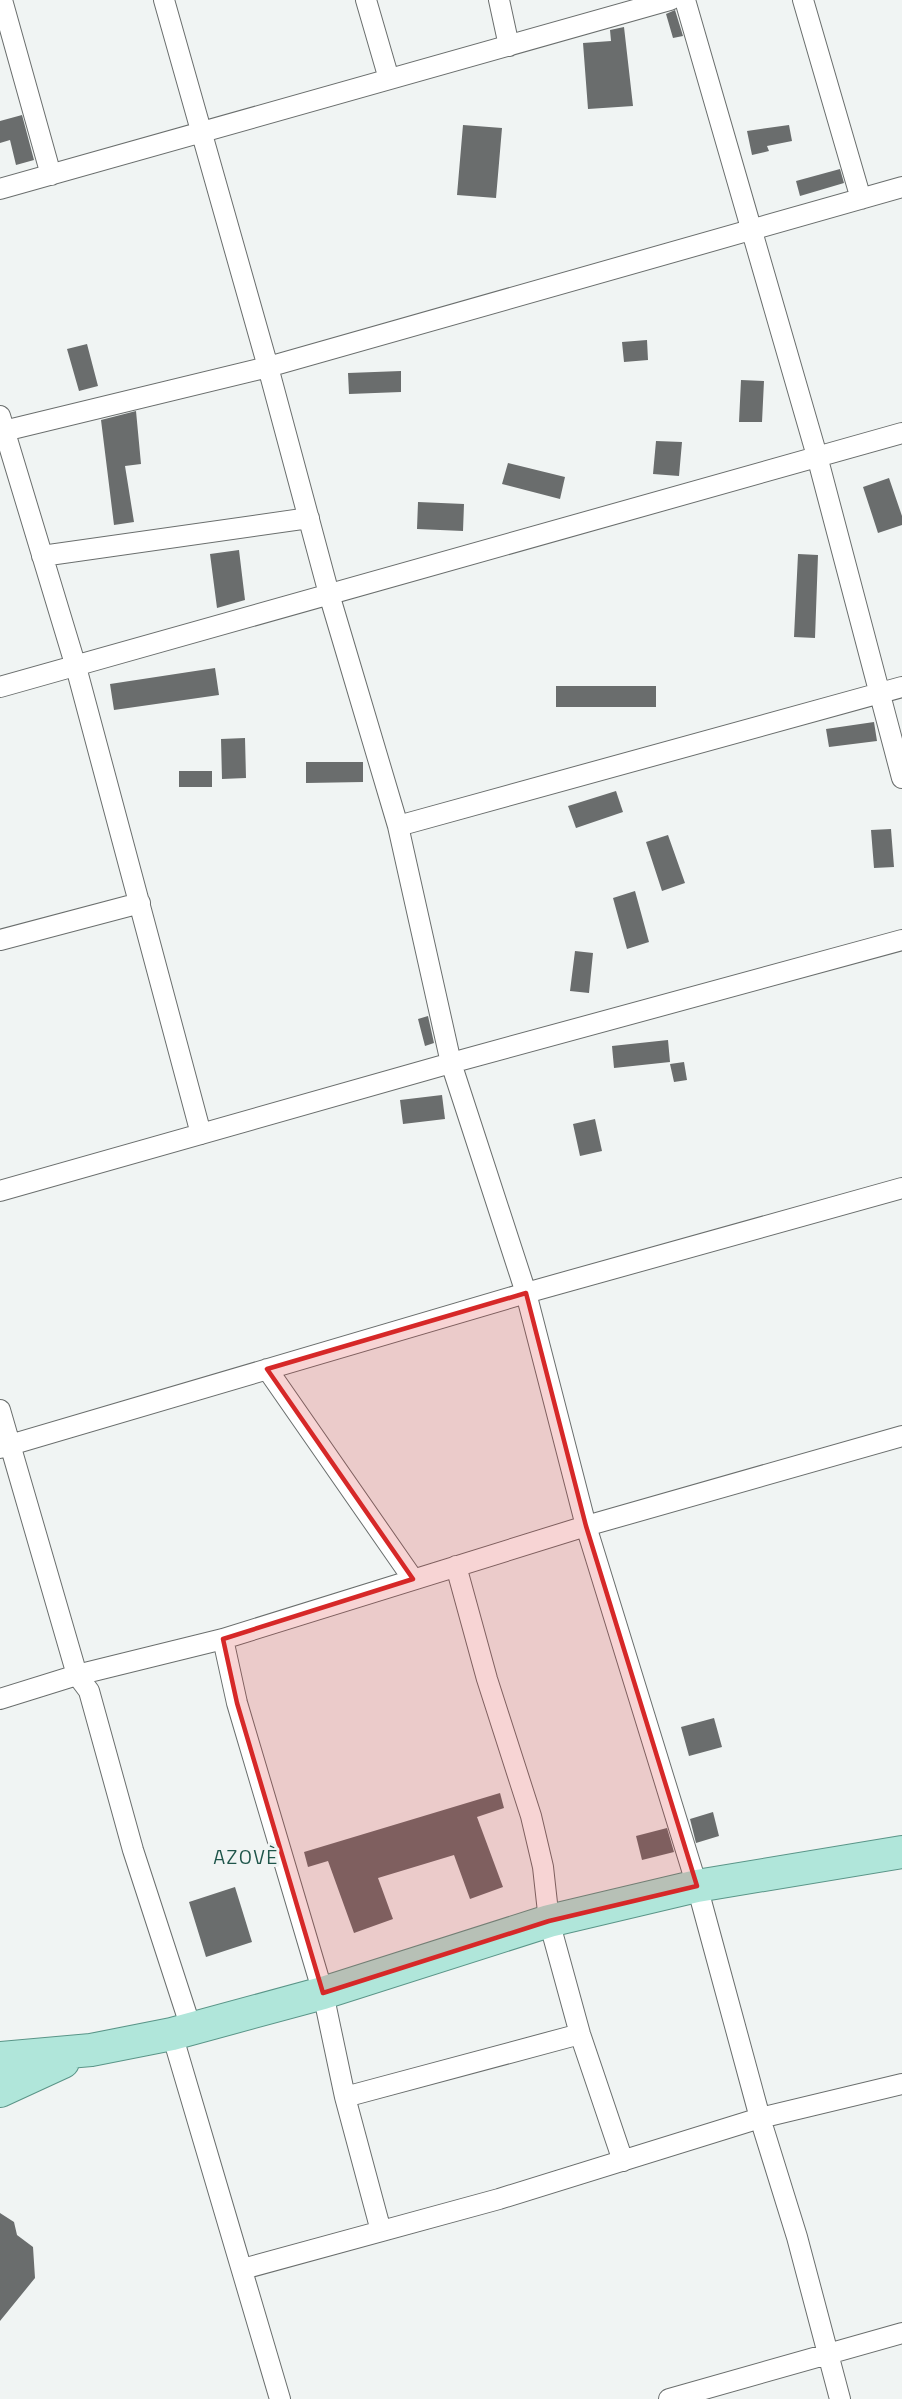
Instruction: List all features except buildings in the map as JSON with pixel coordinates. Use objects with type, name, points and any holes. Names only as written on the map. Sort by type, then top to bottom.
[{"type":"main road","points":[[0,2058],[92,2050],[182,2031],[323,1993],[549,1921],[697,1886],[902,1852]]},
{"type":"main road","points":[[0,2091],[92,2050]]},
{"type":"street","points":[[2,0],[51,175]]},
{"type":"street","points":[[164,0],[268,367],[328,594],[398,826],[451,1063],[526,1293],[586,1526],[697,1886],[840,2399]]},
{"type":"street","points":[[366,0],[389,80]]},
{"type":"street","points":[[499,0],[509,46]]},
{"type":"street","points":[[0,189],[670,0]]},
{"type":"street","points":[[685,0],[817,456],[902,778]]},
{"type":"street","points":[[803,0],[861,199]]},
{"type":"street","points":[[201,1134],[76,667],[2,424],[268,367],[902,188]]},
{"type":"street","points":[[0,687],[902,433]]},
{"type":"street","points":[[42,556],[309,518]]},
{"type":"street","points":[[398,826],[902,687]]},
{"type":"street","points":[[0,940],[140,903]]},
{"type":"street","points":[[0,1191],[451,1063],[902,940]]},
{"type":"street","points":[[5,1447],[526,1293],[902,1188]]},
{"type":"street","points":[[267,1369],[413,1579]]},
{"type":"street","points":[[0,1410],[5,1447],[76,1675],[90,1691],[182,2031],[243,2269],[280,2399]]},
{"type":"street","points":[[0,1699],[76,1675],[223,1639],[586,1526],[902,1436]]},
{"type":"street","points":[[456,1566],[487,1679],[531,1816],[543,1867],[549,1921],[580,2034],[623,2161]]},
{"type":"street","points":[[223,1639],[237,1703],[323,1993],[345,2097],[381,2231]]},
{"type":"street","points":[[345,2097],[580,2034]]},
{"type":"street","points":[[243,2269],[499,2199],[760,2118],[902,2084]]},
{"type":"street","points":[[669,2399],[902,2333]]},
{"type":"highlighted area","points":[[526,1293],[586,1526],[697,1886],[549,1921],[323,1993],[237,1703],[223,1639],[413,1579],[267,1369]]},
{"type":"district","name":"AZOVÈ","points":[[246,1857]]}]
